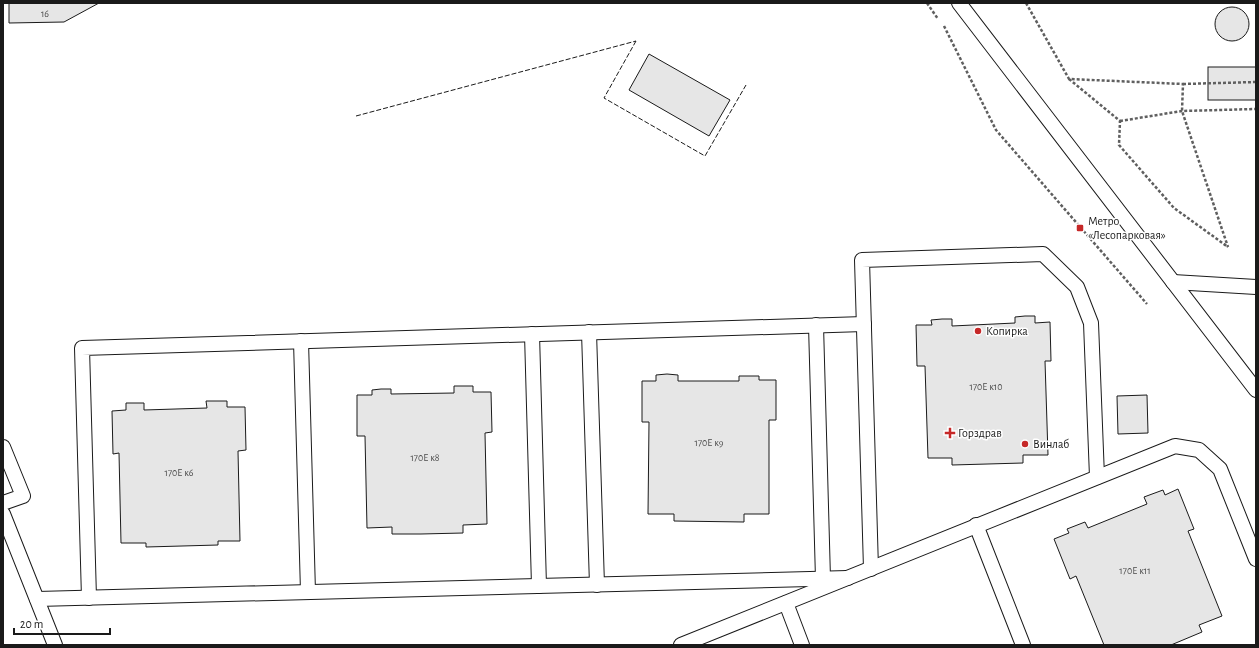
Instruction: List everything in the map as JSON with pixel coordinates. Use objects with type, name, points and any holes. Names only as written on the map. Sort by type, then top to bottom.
[{"type":"lane","points":[[959,3],[1256,390]]},
{"type":"lane","points":[[871,569],[862,260],[1042,254],[1077,287],[1091,323],[1097,477]]},
{"type":"lane","points":[[1174,282],[1256,287]]},
{"type":"lane","points":[[89,598],[82,348],[864,324]]},
{"type":"lane","points":[[816,325],[823,579]]},
{"type":"lane","points":[[589,332],[596,585]]},
{"type":"lane","points":[[532,334],[539,586]]},
{"type":"lane","points":[[301,341],[308,592]]},
{"type":"lane","points":[[682,645],[1175,446],[1199,450],[1220,468],[1256,559]]},
{"type":"lane","points":[[3,447],[23,496],[3,503]]},
{"type":"lane","points":[[3,514],[55,645]]},
{"type":"lane","points":[[976,526],[1024,645]]},
{"type":"lane","points":[[37,599],[848,578]]},
{"type":"lane","points":[[786,603],[802,645]]},
{"type":"path","points":[[927,3],[944,26],[996,130],[1146,304]]},
{"type":"path","points":[[1026,3],[1069,79],[1120,121],[1182,111],[1256,109]]},
{"type":"path","points":[[1069,79],[1183,84],[1256,82]]},
{"type":"path","points":[[1120,121],[1119,145],[1124,151],[1174,208],[1228,247],[1182,111],[1183,84]]},
{"type":"building","points":[[9,3],[99,3],[64,22],[9,23]]},
{"type":"building","points":[[1232,7],[1244,12],[1249,24],[1244,36],[1232,41],[1220,36],[1215,24],[1220,12]]},
{"type":"building","points":[[649,54],[730,100],[709,136],[629,90]]},
{"type":"building","points":[[1208,67],[1256,67],[1256,100],[1208,100]]},
{"type":"building","points":[[1035,316],[1035,323],[1050,322],[1051,361],[1045,361],[1048,455],[1023,455],[1023,463],[952,465],[952,458],[928,458],[925,366],[917,366],[916,325],[932,325],[931,320],[942,319],[952,319],[952,326],[1015,323],[1015,317]]},
{"type":"building","points":[[656,375],[678,375],[678,381],[739,381],[739,376],[759,376],[759,380],[776,380],[776,420],[769,420],[769,514],[744,514],[744,522],[674,521],[674,514],[648,514],[649,422],[642,422],[642,381],[656,381]]},
{"type":"building","points":[[454,386],[473,386],[473,392],[491,392],[492,432],[485,433],[487,524],[463,525],[463,533],[392,534],[392,527],[367,528],[365,436],[357,436],[357,395],[372,395],[372,390],[381,389],[391,389],[391,394],[454,393]]},
{"type":"building","points":[[1147,395],[1148,433],[1118,434],[1117,396]]},
{"type":"building","points":[[206,401],[227,401],[227,407],[245,407],[246,450],[238,451],[240,541],[218,541],[218,545],[146,547],[146,543],[121,543],[119,453],[113,454],[112,411],[126,410],[126,403],[144,403],[144,410],[207,408]]},
{"type":"building","points":[[1178,489],[1194,529],[1188,531],[1222,616],[1199,625],[1202,632],[1171,645],[1104,645],[1076,576],[1070,579],[1054,539],[1069,533],[1067,529],[1085,522],[1088,528],[1147,504],[1144,497],[1163,490],[1165,495]]},
{"type":"fence","points":[[636,41],[604,98],[705,156],[746,85]]},
{"type":"fence","points":[[356,116],[636,41]]},
{"type":"place","name":"Метро «Лесопарковая»","points":[[1080,228]]},
{"type":"place","name":"Копирка","points":[[978,331]]},
{"type":"place","name":"Горздрав","points":[[950,433]]},
{"type":"place","name":"Винлаб","points":[[1025,444]]}]
